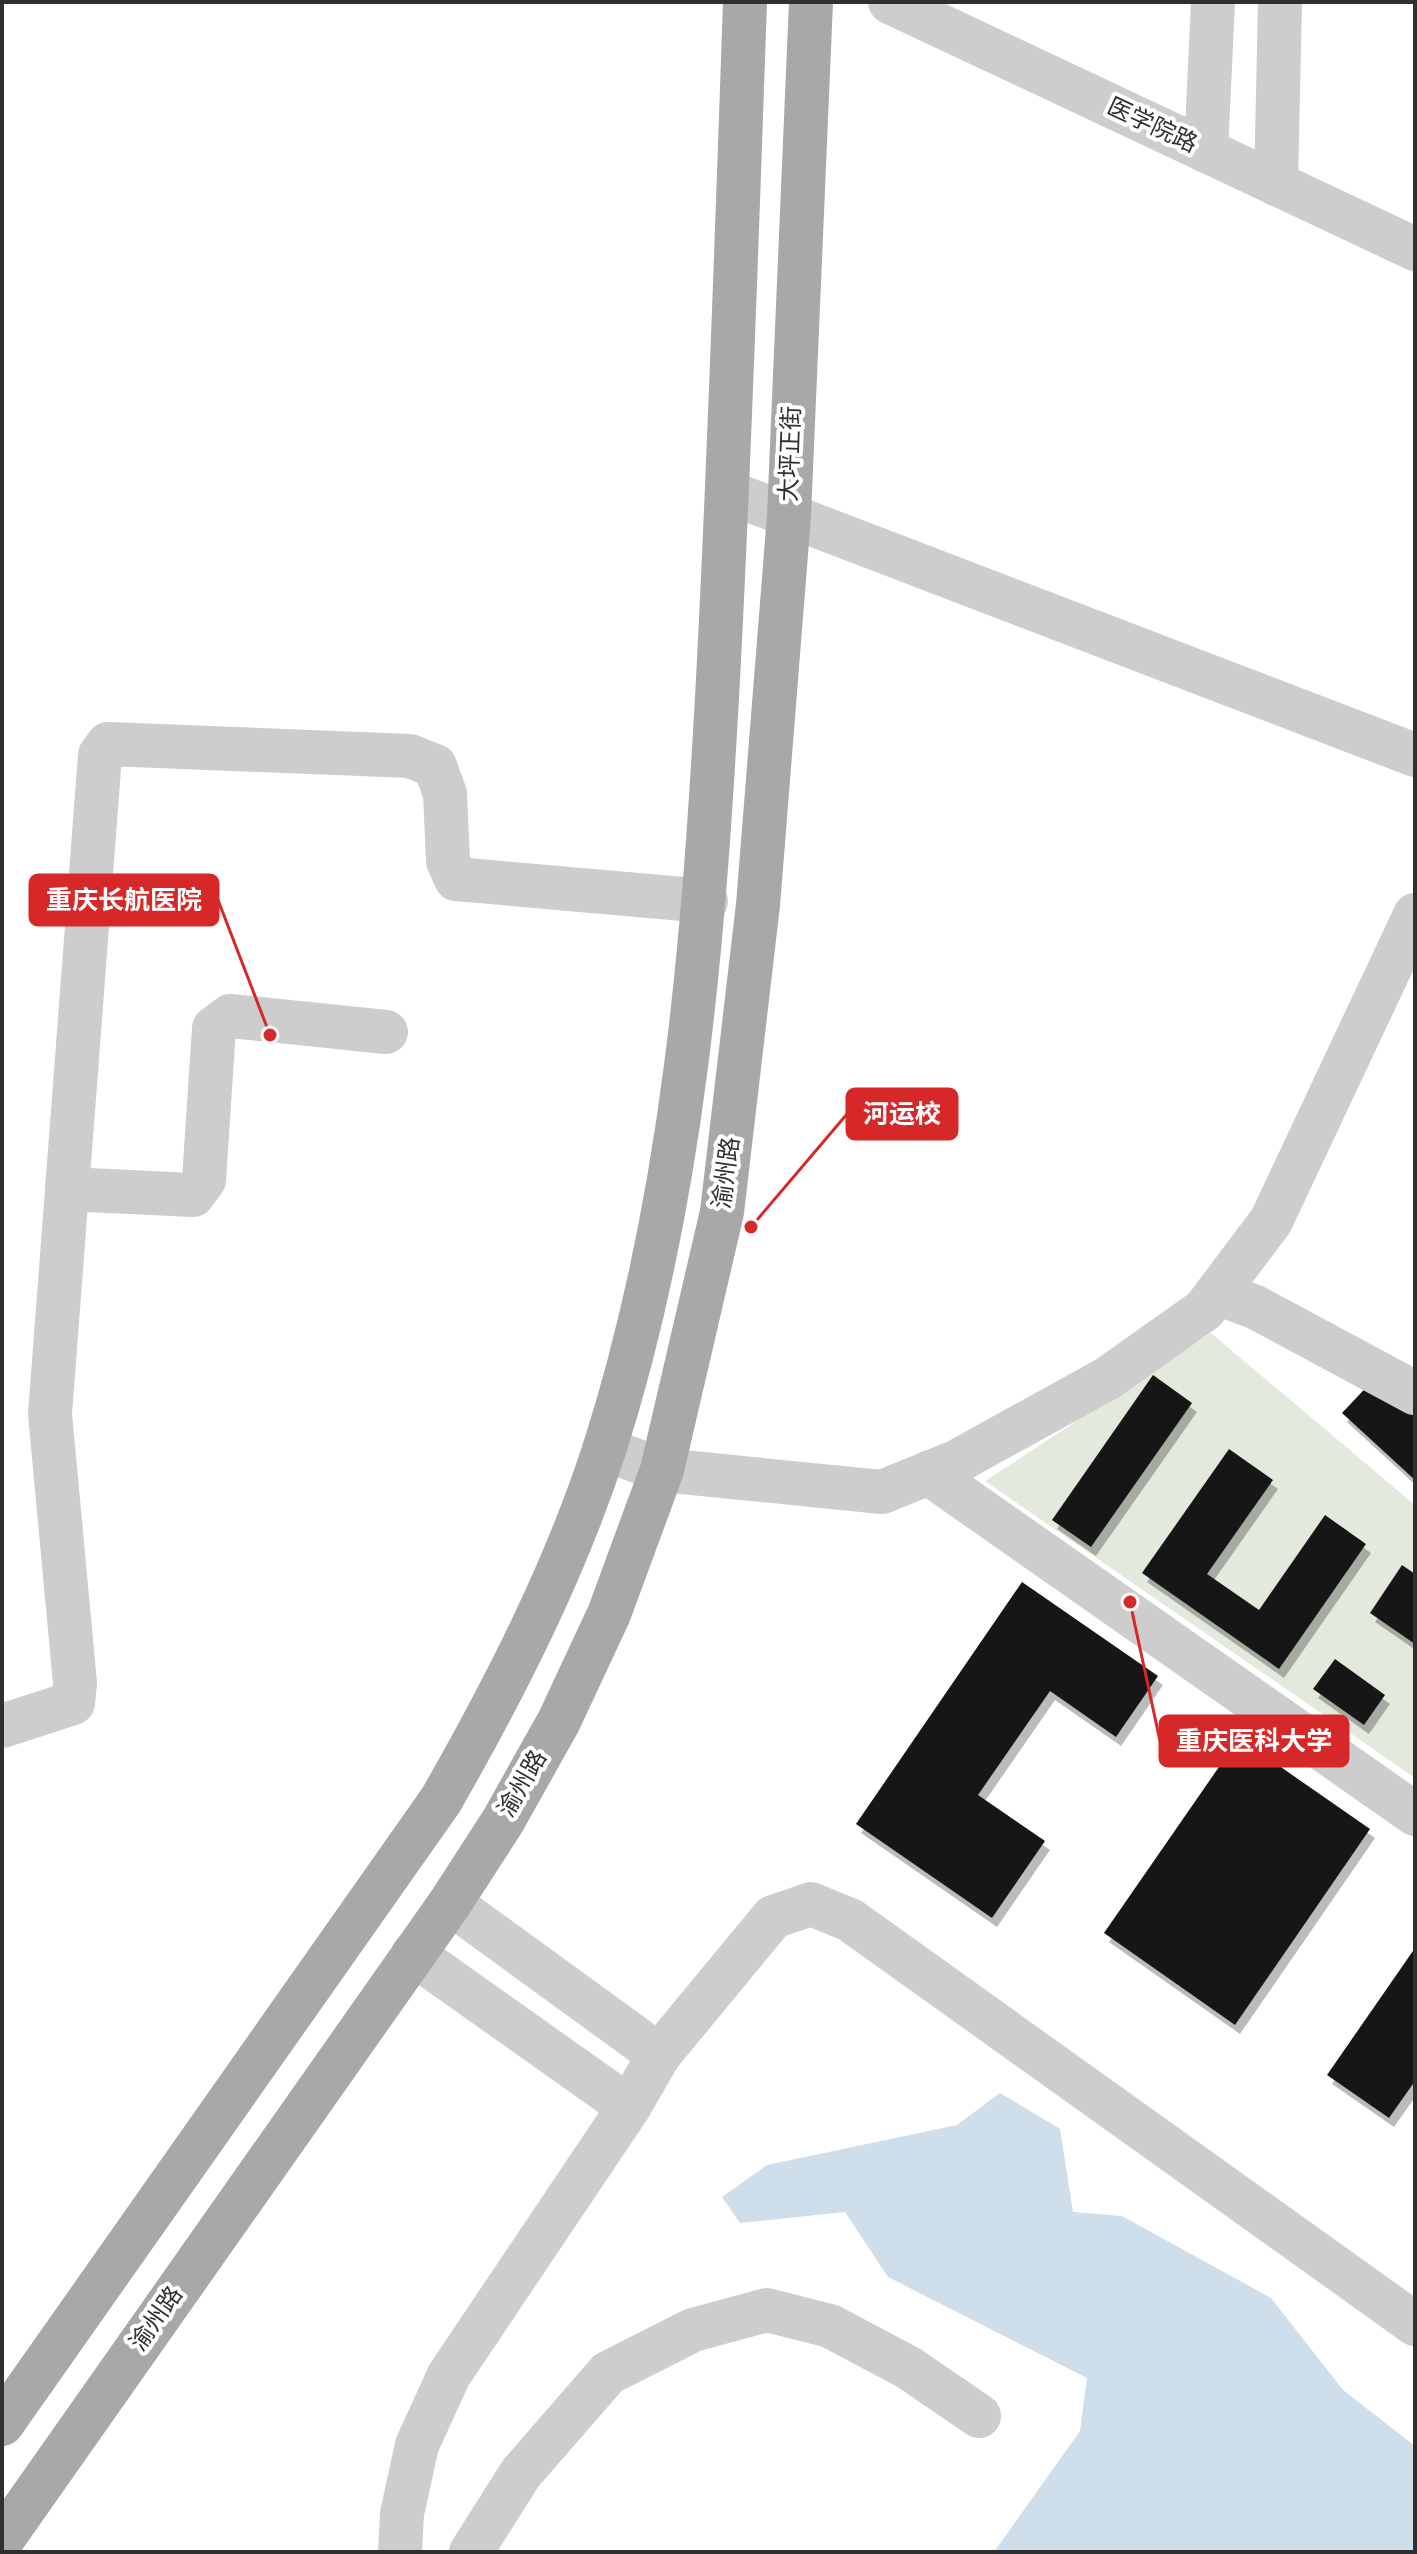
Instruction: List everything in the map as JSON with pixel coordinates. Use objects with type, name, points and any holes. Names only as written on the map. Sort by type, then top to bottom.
[{"type":"main road","points":[[2,2424],[441,1800],[508,1680],[551,1587],[604,1449],[646,1296],[666,1193],[706,901],[728,492],[745,2]]},
{"type":"main road","name":"大坪正街","points":[[758,905],[789,516],[811,2]]},
{"type":"main road","name":"渝州路","points":[[2,2540],[450,1903],[503,1821],[559,1721],[609,1614],[662,1470],[722,1212],[758,905]]},
{"type":"street","name":"医学院路","points":[[890,2],[1415,249]]},
{"type":"street","points":[[1206,151],[1213,2]]},
{"type":"street","points":[[1276,184],[1280,2]]},
{"type":"street","points":[[728,492],[1415,755]]},
{"type":"street","points":[[2,1726],[73,1703],[75,1683],[50,1414],[100,755],[108,744],[410,756],[435,766],[445,794],[448,861],[456,879],[706,901]]},
{"type":"street","points":[[604,1449],[662,1470],[882,1492],[1023,1427],[1108,1378],[1204,1310],[1271,1221],[1415,915]]},
{"type":"street","points":[[67,1189],[193,1195],[204,1180],[214,1028],[230,1016],[386,1032]]},
{"type":"street","points":[[1217,1293],[1255,1307],[1415,1393]]},
{"type":"street","points":[[928,1473],[1415,1814]]},
{"type":"street","points":[[450,1903],[659,2055]]},
{"type":"street","points":[[400,2552],[402,2514],[417,2445],[449,2375],[629,2107],[659,2055],[773,1917],[811,1904],[850,1920],[1415,2324]]},
{"type":"street","points":[[413,1954],[629,2107]]},
{"type":"street","points":[[471,2552],[521,2473],[608,2373],[693,2330],[767,2310],[830,2326],[909,2368],[979,2416]]},
{"type":"shaded area","points":[[1211,1333],[1415,1505],[1415,1778],[985,1481]]},
{"type":"water","points":[[1000,2093],[1060,2129],[1073,2212],[1122,2216],[1271,2298],[1343,2390],[1415,2446],[1415,2552],[994,2552],[1080,2431],[1087,2378],[888,2277],[845,2212],[740,2223],[722,2197],[767,2165],[957,2125]]},
{"type":"building","points":[[1153,1375],[1192,1403],[1091,1547],[1052,1520]]},
{"type":"building","points":[[1376,1377],[1415,1413],[1415,1480],[1342,1413]]},
{"type":"building","points":[[1229,1449],[1273,1480],[1207,1574],[1259,1610],[1325,1515],[1366,1544],[1279,1669],[1142,1573]]},
{"type":"building","points":[[1402,1565],[1415,1574],[1415,1644],[1370,1613]]},
{"type":"building","points":[[1022,1582],[1158,1676],[1116,1737],[1050,1691],[978,1795],[1045,1841],[992,1918],[856,1824]]},
{"type":"building","points":[[1335,1659],[1385,1695],[1364,1725],[1313,1689]]},
{"type":"building","points":[[1239,1738],[1370,1829],[1235,2025],[1104,1933]]},
{"type":"building","points":[[1415,1948],[1415,2081],[1389,2118],[1327,2075]]},
{"type":"place","name":"重庆长航医院","points":[[270,1035]]},
{"type":"place","name":"河运校","points":[[751,1227]]},
{"type":"place","name":"重庆医科大学","points":[[1130,1602]]}]
